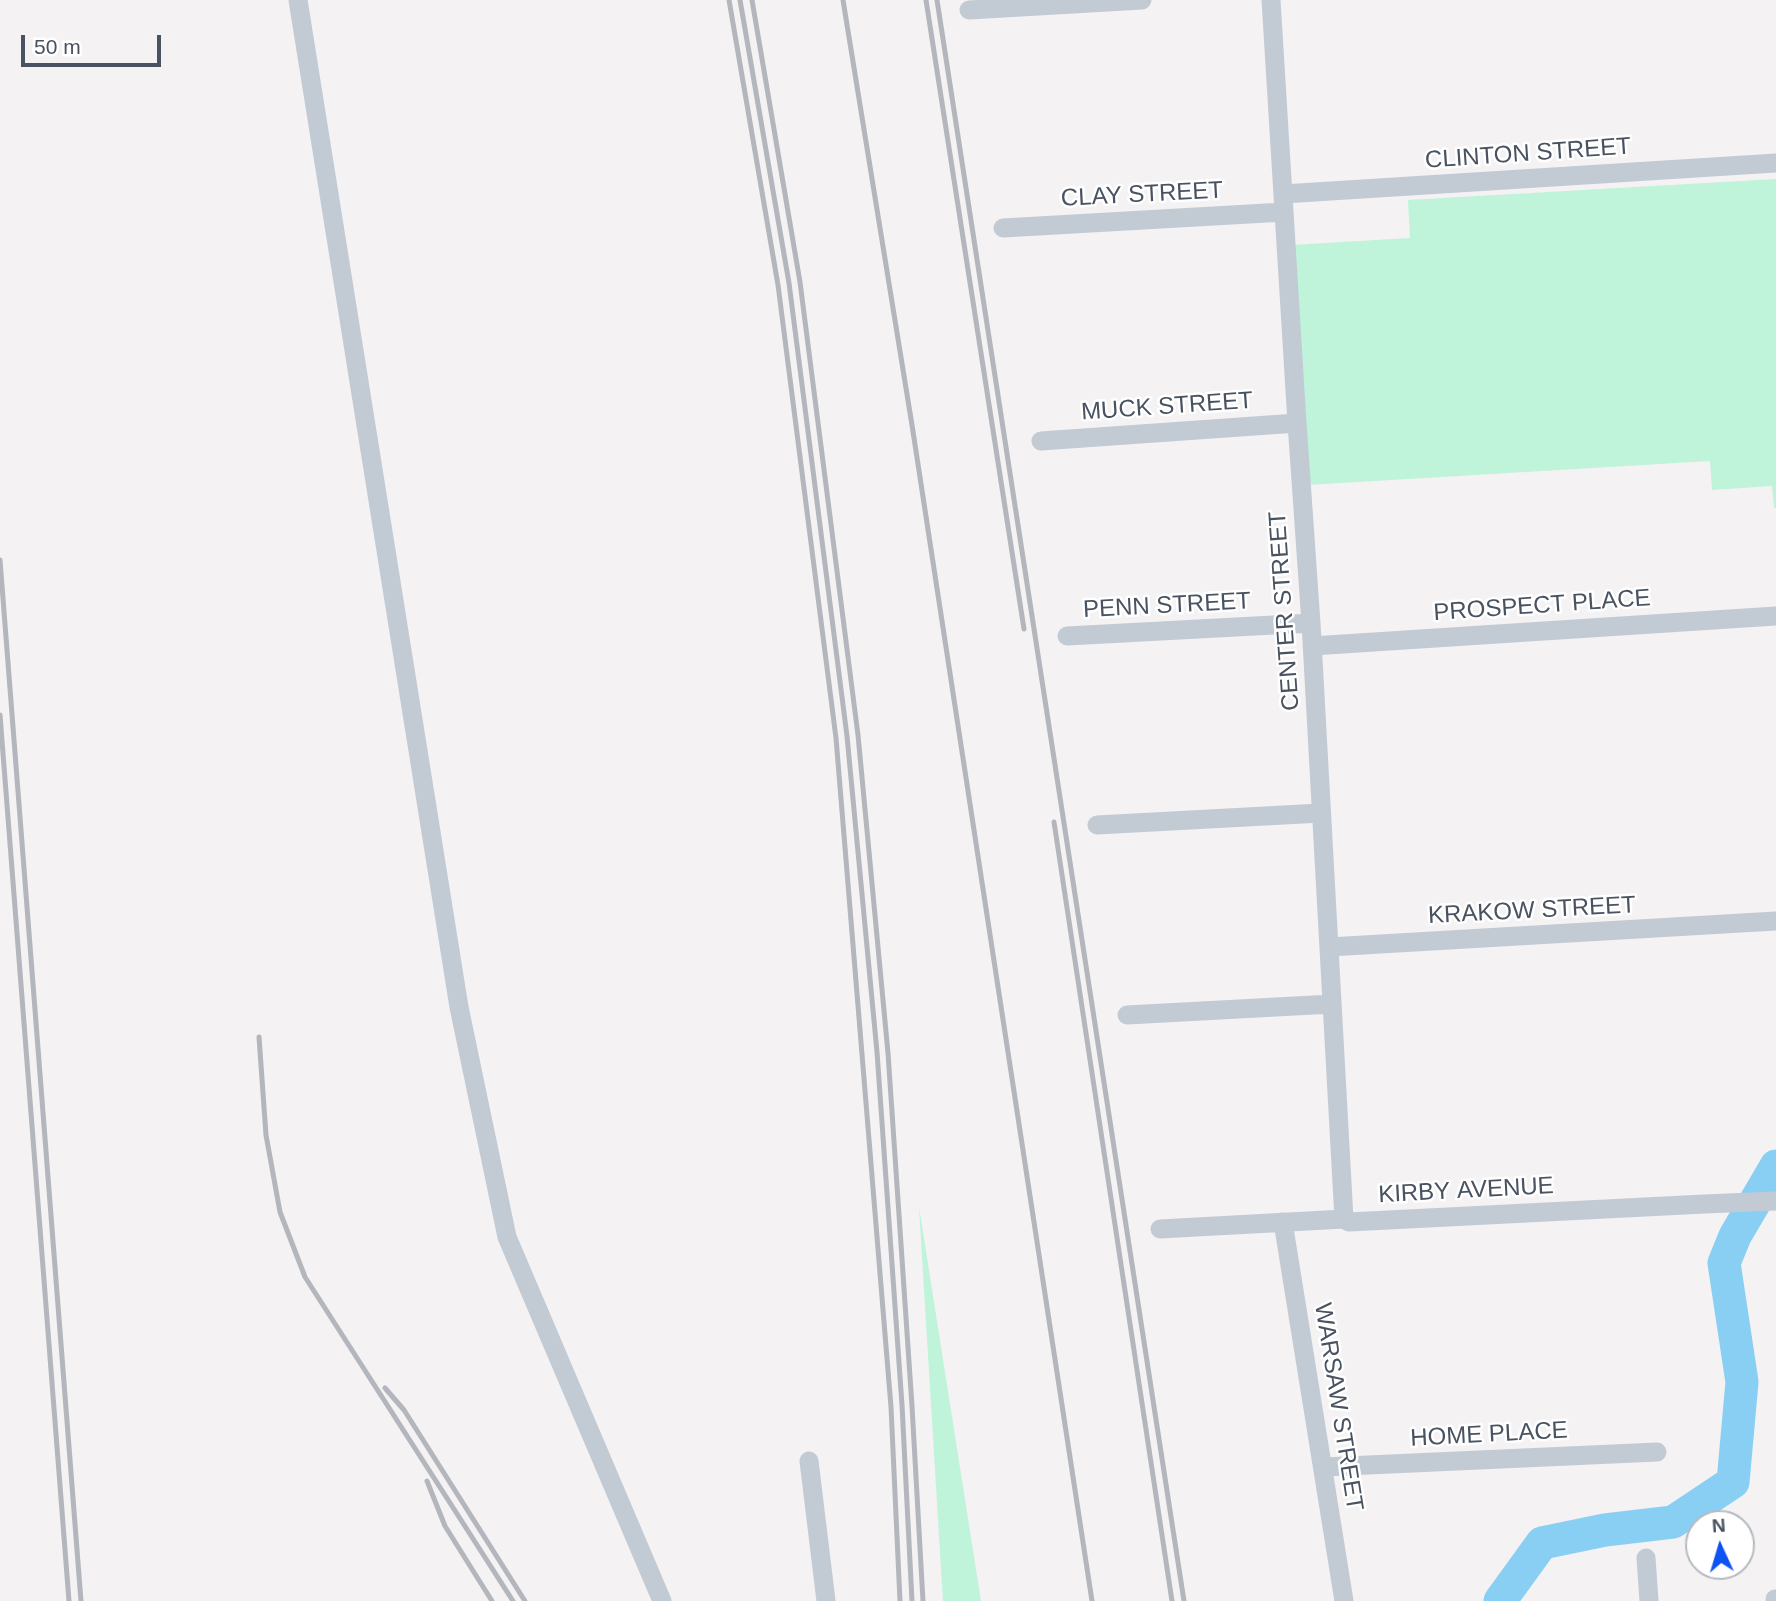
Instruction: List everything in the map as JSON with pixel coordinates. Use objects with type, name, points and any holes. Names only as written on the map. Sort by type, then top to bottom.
[{"type":"street","points":[[298,0],[459,1007],[507,1237],[662,1601]]},
{"type":"street","points":[[969,10],[1142,0]]},
{"type":"street","name":"CENTER STREET","points":[[1271,0],[1311,623],[1344,1219]]},
{"type":"street","name":"CLINTON STREET","points":[[1284,203],[1776,163]]},
{"type":"street","name":"CLAY STREET","points":[[1003,228],[1284,203]]},
{"type":"street","name":"MUCK STREET","points":[[1041,441],[1297,423]]},
{"type":"street","name":"PROSPECT PLACE","points":[[1312,646],[1776,616]]},
{"type":"street","name":"PENN STREET","points":[[1067,636],[1311,623]]},
{"type":"street","points":[[1097,825],[1321,813]]},
{"type":"street","name":"KRAKOW STREET","points":[[1329,947],[1776,921]]},
{"type":"street","points":[[1126,1015],[1332,1004]]},
{"type":"street","name":"KIRBY AVENUE","points":[[1160,1229],[1776,1201]]},
{"type":"street","name":"WARSAW STREET","points":[[1283,1222],[1344,1601]]},
{"type":"street","name":"HOME PLACE","points":[[1324,1467],[1657,1451]]},
{"type":"street","points":[[809,1461],[826,1601]]},
{"type":"street","points":[[1646,1558],[1648,1601]]},
{"type":"green space","points":[[1776,179],[1776,508],[1772,486],[1712,490],[1710,461],[1307,485],[1292,245],[1410,238],[1408,200]]},
{"type":"green space","points":[[919,1207],[981,1601],[943,1601]]},
{"type":"waterway","points":[[1500,1601],[1542,1543],[1605,1530],[1673,1522],[1733,1482],[1742,1382],[1724,1263],[1735,1236],[1776,1166]]},
{"type":"railway","points":[[729,0],[778,285],[836,738],[891,1407],[900,1601]]},
{"type":"railway","points":[[740,0],[789,283],[847,736],[877,1052],[902,1405],[912,1601]]},
{"type":"railway","points":[[752,0],[800,282],[858,735],[888,1053],[923,1601]]},
{"type":"railway","points":[[843,0],[912,425],[1092,1601]]},
{"type":"railway","points":[[926,0],[1024,629]]},
{"type":"railway","points":[[937,0],[1184,1601]]},
{"type":"railway","points":[[0,560],[81,1601]]},
{"type":"railway","points":[[0,715],[69,1601]]},
{"type":"railway","points":[[1054,822],[1172,1601]]},
{"type":"railway","points":[[259,1037],[266,1135],[280,1212],[305,1277],[513,1601]]},
{"type":"railway","points":[[385,1388],[404,1410],[525,1601]]},
{"type":"railway","points":[[427,1481],[445,1526],[492,1601]]}]
